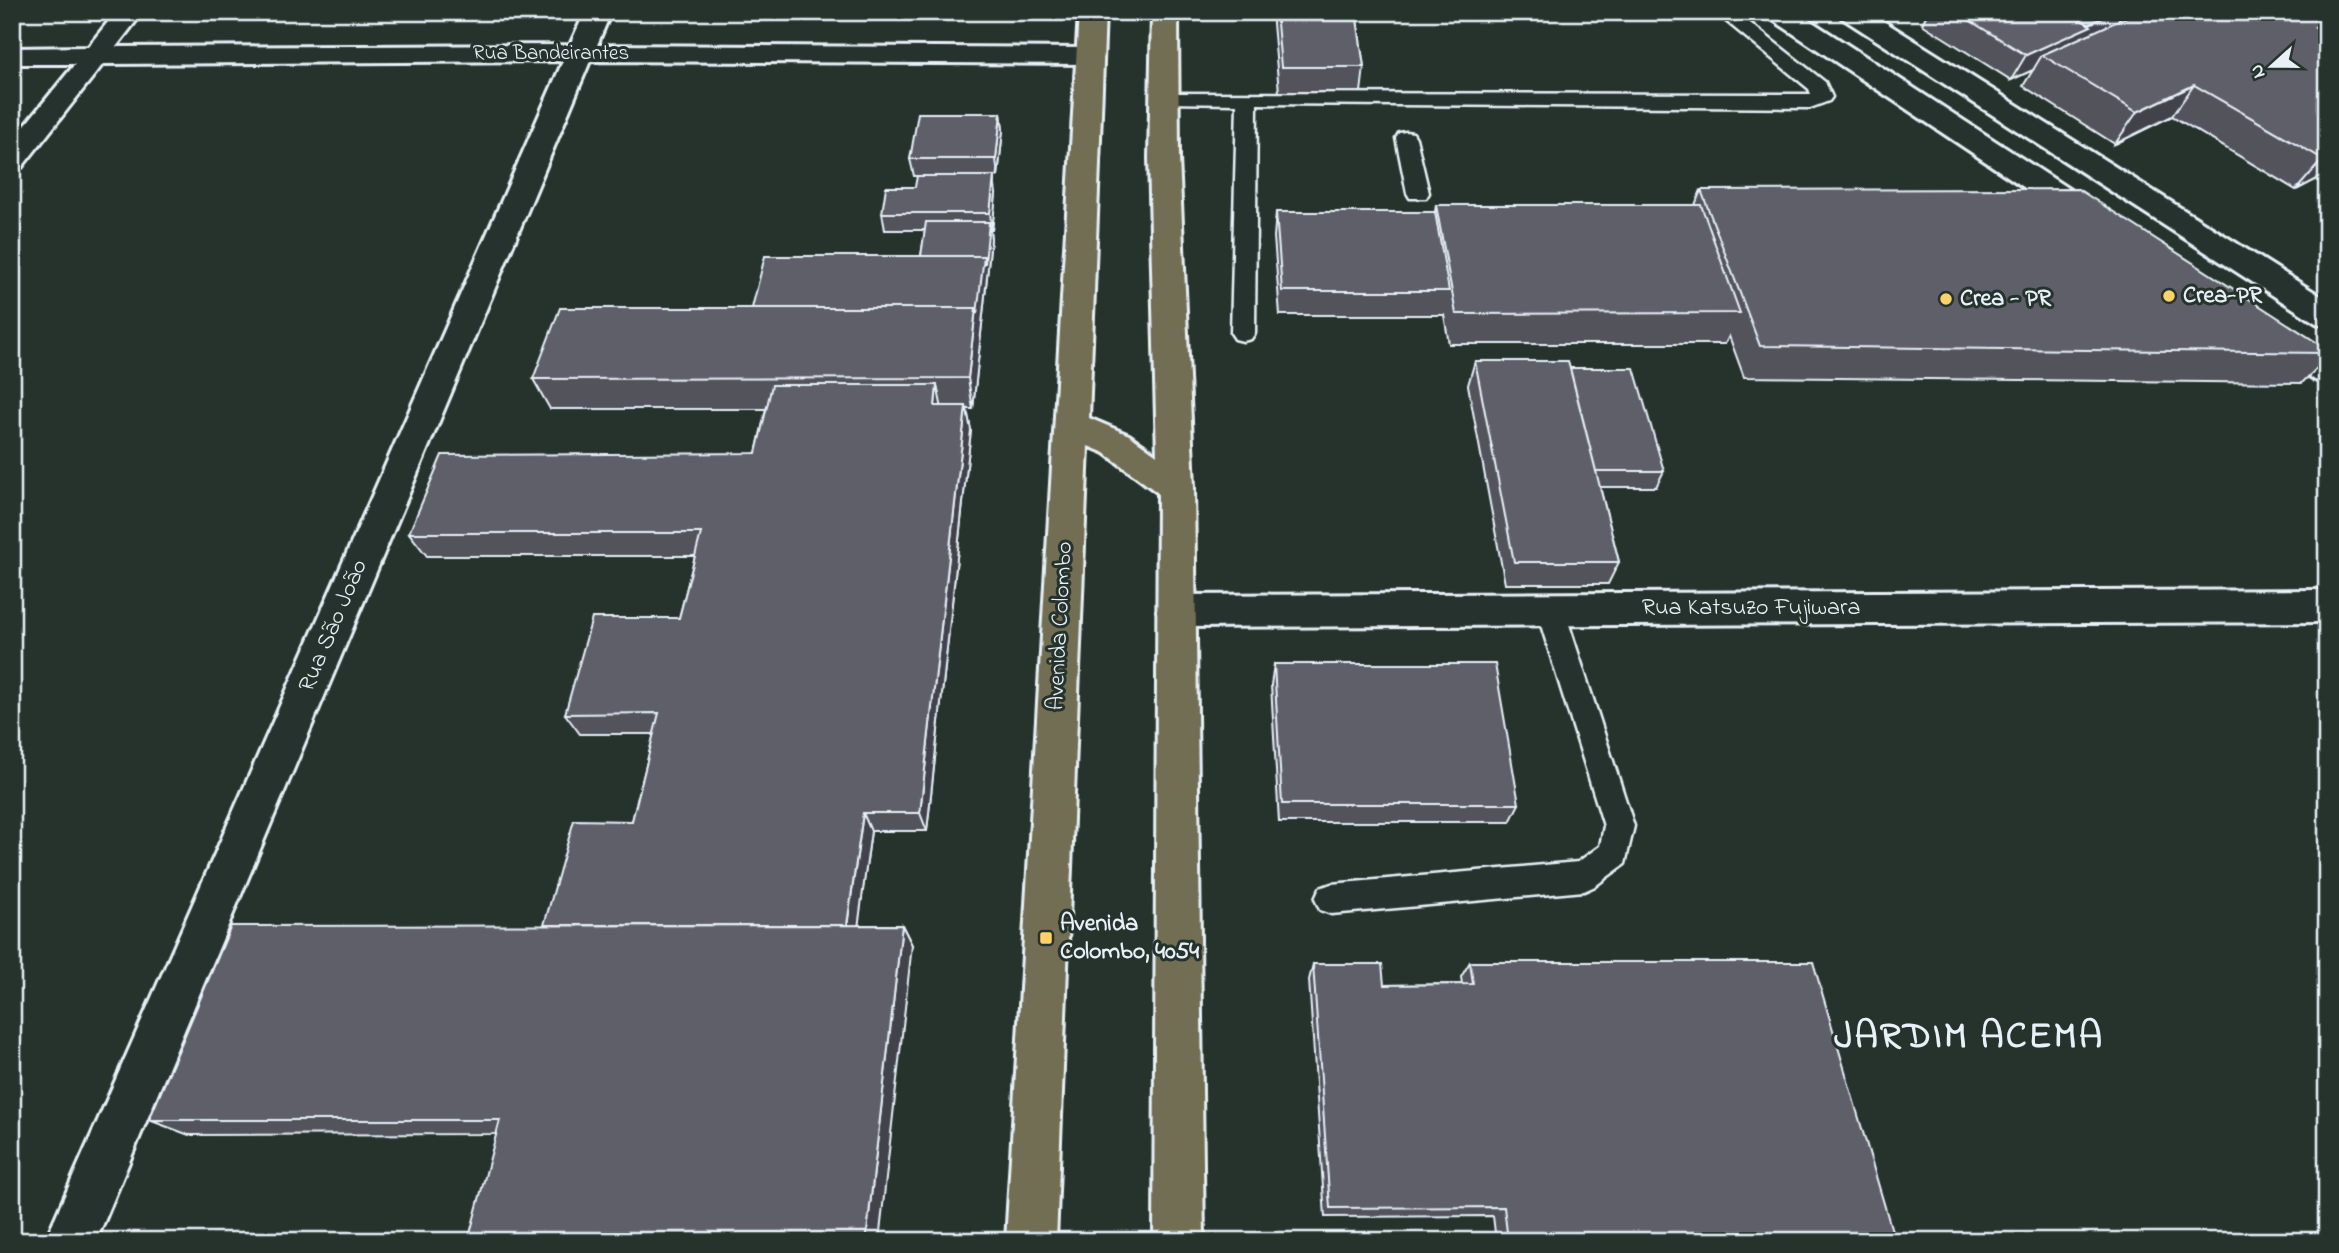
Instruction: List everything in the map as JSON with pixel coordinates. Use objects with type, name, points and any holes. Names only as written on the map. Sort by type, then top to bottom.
[{"type":"main road","name":"Avenida Colombo","points":[[1031,1241],[1092,12]]},
{"type":"main road","points":[[1165,12],[1164,97],[1175,487],[1179,1241]]},
{"type":"main road","points":[[1070,425],[1117,444],[1175,487]]},
{"type":"street","points":[[12,161],[130,12]]},
{"type":"street","name":"Rua São João","points":[[70,1241],[598,12]]},
{"type":"street","points":[[1779,12],[2117,234]]},
{"type":"street","points":[[1851,12],[2327,315]]},
{"type":"street","name":"Rua Bandeirantes","points":[[12,56],[94,58],[581,53],[1090,55]]},
{"type":"street","points":[[2257,326],[2327,372]]},
{"type":"street","name":"Rua Katsuzo Fujiwara","points":[[1176,611],[2327,606]]},
{"type":"lane","points":[[1164,97],[1810,102],[1822,97],[1818,86],[1724,12]]},
{"type":"lane","points":[[1243,333],[1247,98]]},
{"type":"lane","points":[[1406,138],[1418,193]]},
{"type":"lane","points":[[1331,899],[1584,876],[1614,854],[1619,826],[1550,609]]},
{"type":"building","points":[[1276,12],[1356,12],[1364,67],[1281,67]]},
{"type":"building","points":[[1956,12],[2068,12],[2091,26],[2026,55]]},
{"type":"building","points":[[2068,12],[2116,12],[2089,24]]},
{"type":"building","points":[[2138,12],[2327,12],[2327,22],[2315,27],[2327,34],[2327,157],[2323,159],[2194,85],[2137,112],[2042,55]]},
{"type":"building","points":[[918,113],[1001,113],[996,159],[910,159]]},
{"type":"building","points":[[917,176],[994,176],[990,213],[882,213],[886,187],[915,187]]},
{"type":"building","name":"Crea - PR","points":[[2078,189],[2327,349],[2327,353],[1760,346],[1701,190]]},
{"type":"building","points":[[1436,205],[1701,205],[1740,313],[1456,314]]},
{"type":"building","points":[[1276,212],[1435,212],[1449,291],[1282,291]]},
{"type":"building","points":[[926,222],[989,222],[985,264],[984,256],[921,256]]},
{"type":"building","points":[[765,256],[984,256],[977,314],[976,308],[752,308]]},
{"type":"building","points":[[560,308],[976,308],[968,378],[533,379]]},
{"type":"building","points":[[1475,361],[1568,361],[1619,562],[1514,562]]},
{"type":"building","points":[[1570,368],[1634,368],[1664,471],[1596,471]]},
{"type":"building","points":[[772,385],[937,385],[935,406],[966,406],[920,813],[863,813],[847,925],[544,925],[574,820],[632,821],[659,713],[565,714],[592,618],[679,618],[701,533],[409,533],[442,455],[756,453]]},
{"type":"building","points":[[1274,664],[1495,664],[1519,804],[1282,804]]},
{"type":"building","points":[[902,925],[866,1241],[468,1241],[500,1120],[149,1120],[231,926]]},
{"type":"building","points":[[1470,962],[1813,962],[1895,1241],[1508,1241],[1504,1207],[1330,1208],[1313,964],[1382,964],[1384,985],[1473,984]]},
{"type":"place","name":"Crea-PR","points":[[2169,296]]},
{"type":"place","name":"Crea - PR","points":[[1946,299]]},
{"type":"place","name":"Avenida Colombo, 4054","points":[[1046,938]]},
{"type":"district","name":"JARDIM ACEMA","points":[[1969,1038]]}]
